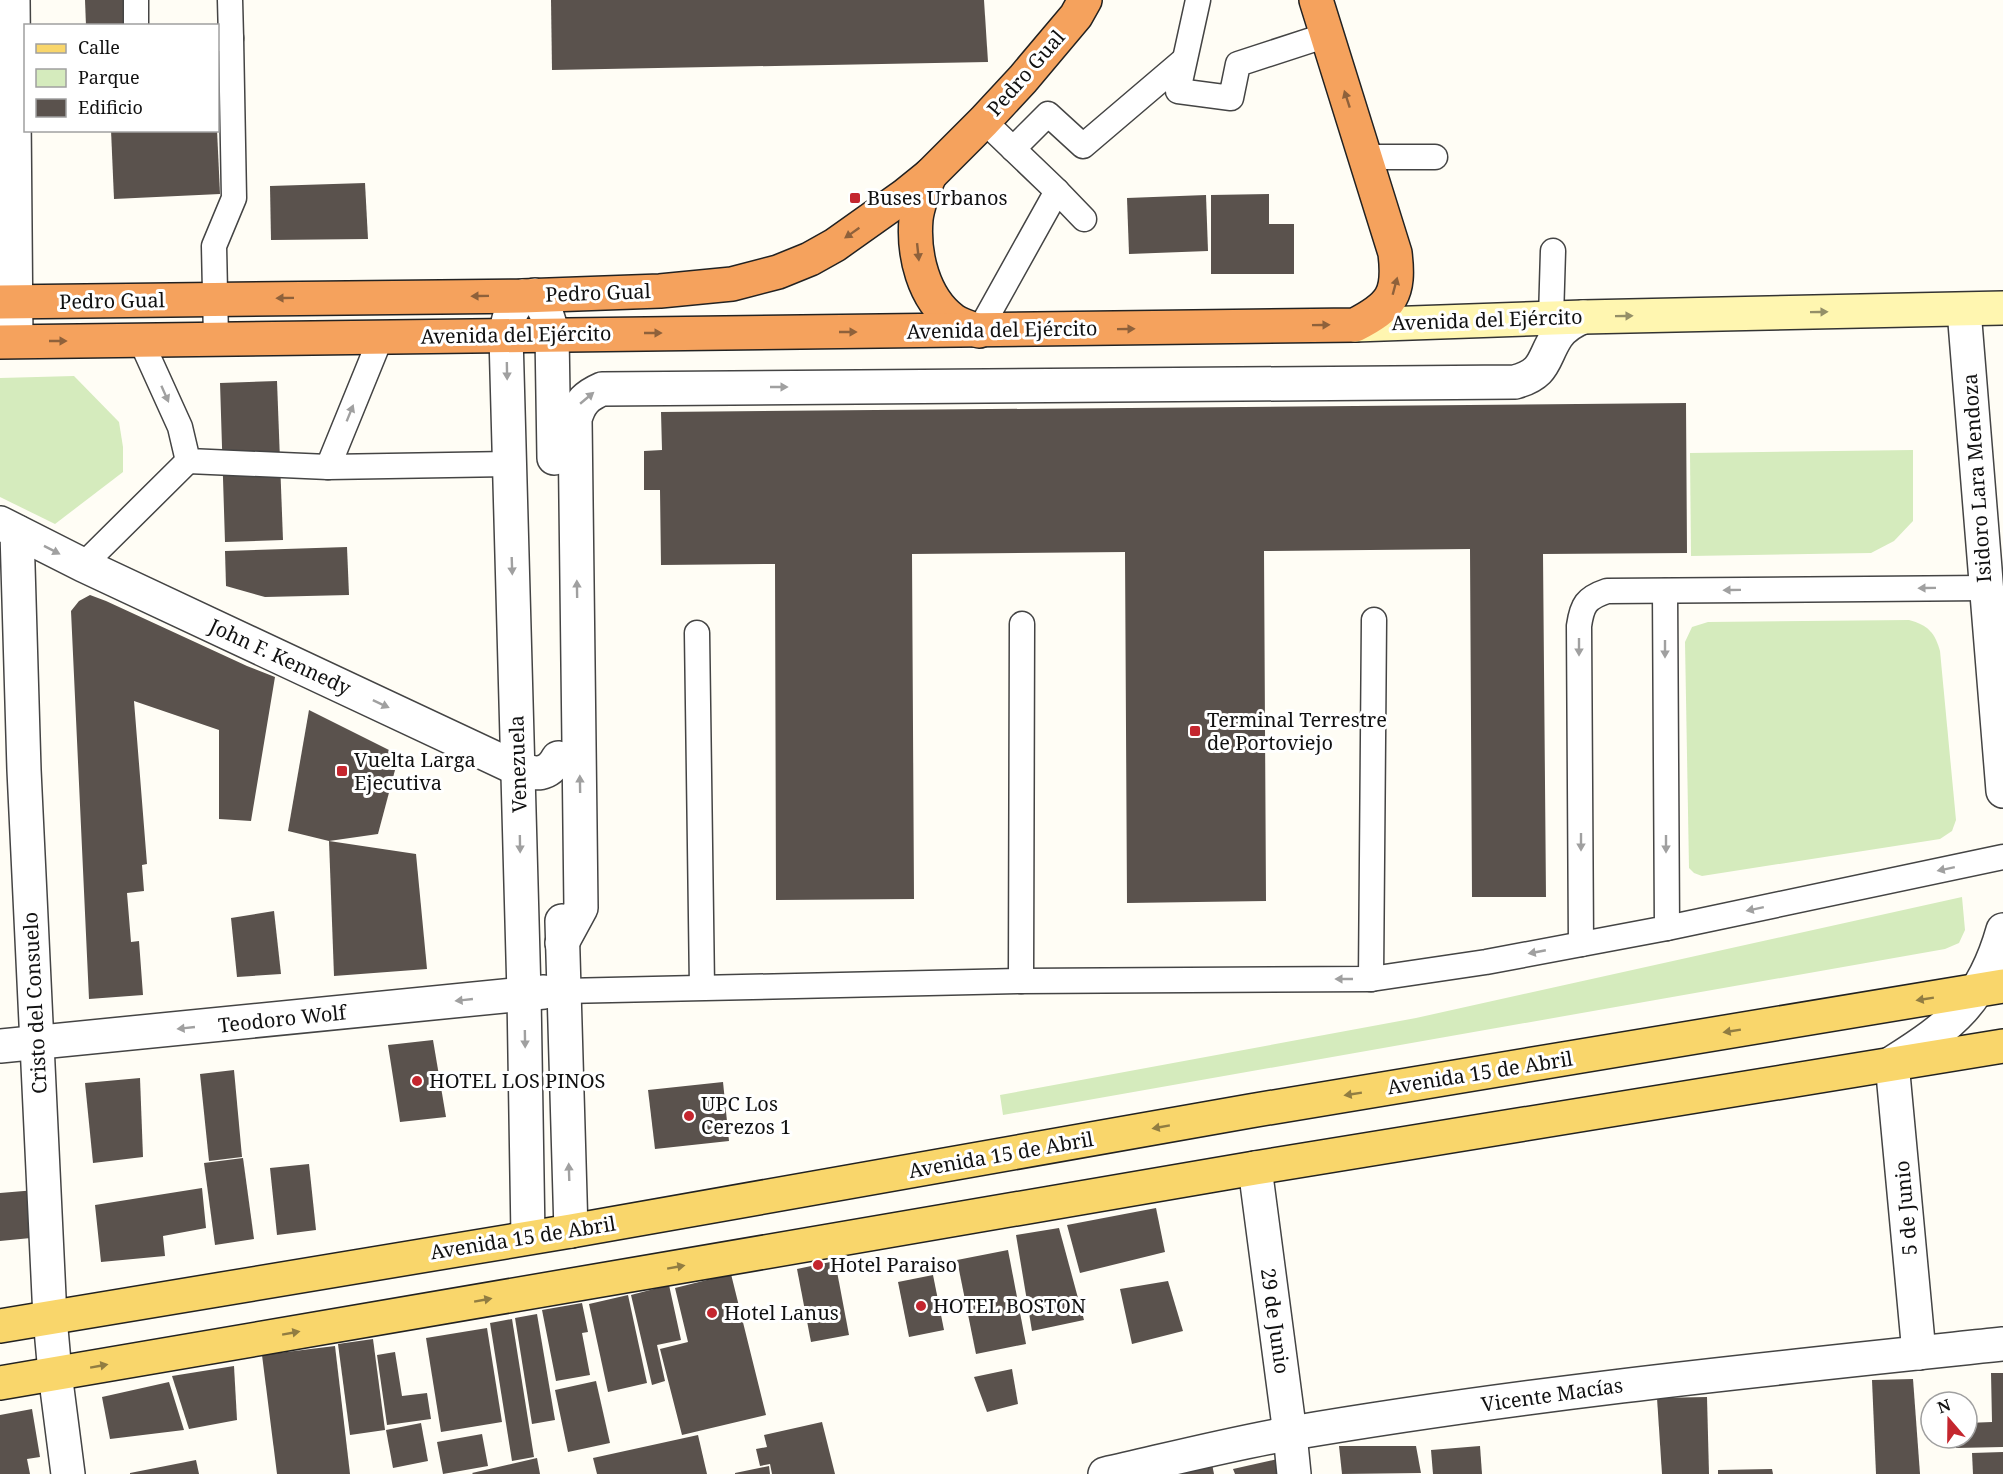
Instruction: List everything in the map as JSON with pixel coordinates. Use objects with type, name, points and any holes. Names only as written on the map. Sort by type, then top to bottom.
[{"type":"highway","points":[[1316,0],[1395,253],[1398,274],[1395,291],[1388,302],[1375,315],[1355,325]]},
{"type":"highway","name":"Pedro Gual","points":[[8,302],[660,291],[732,284],[778,272],[810,259],[835,245],[930,175],[984,121],[1083,5]]},
{"type":"highway","points":[[930,175],[920,197],[916,219],[920,267],[928,288],[941,309],[954,321],[979,331]]},
{"type":"highway","name":"Avenida del Ejército","points":[[8,342],[1355,325]]},
{"type":"main road","name":"Avenida 15 de Abril","points":[[0,1326],[571,1231],[1250,1111],[1991,988]]},
{"type":"main road","points":[[0,1383],[1255,1168],[2003,1046]]},
{"type":"street","points":[[8,342],[13,0]]},
{"type":"street","name":"Venezuela","points":[[528,1237],[524,994],[506,336],[507,320],[512,309],[529,295],[544,306],[552,334],[558,758],[571,1231]]},
{"type":"street","name":"Avenida del Ejército","points":[[1355,325],[1583,317],[2003,308]]},
{"type":"street","name":"Isidoro Lara Mendoza","points":[[1964,309],[1986,588],[2000,720],[2003,791]]},
{"type":"street","points":[[562,943],[581,908],[575,419],[579,405],[588,395],[602,389],[1515,382],[1529,378],[1539,370],[1558,334],[1569,323],[1583,317]]},
{"type":"street","name":"John F. Kennedy","points":[[8,528],[518,769],[532,773],[544,772],[553,767],[558,758]]},
{"type":"street","name":"Cristo del Consuelo","points":[[8,528],[12,771],[37,1043],[50,1318],[68,1474]]},
{"type":"street","points":[[1892,1063],[1925,1042],[1991,988],[1991,965],[2003,930]]},
{"type":"street","name":"Teodoro Wolf","points":[[0,1046],[564,991]]},
{"type":"street","name":"5 de Junio","points":[[1892,1063],[1919,1353]]},
{"type":"street","name":"29 de Junio","points":[[1255,1168],[1294,1474]]},
{"type":"street","name":"Vicente Macías","points":[[1105,1474],[1290,1434],[1447,1410],[1633,1384],[2003,1344]]},
{"type":"lane","points":[[136,0],[136,24]]},
{"type":"lane","points":[[216,338],[214,246],[234,198],[224,39],[230,0]]},
{"type":"lane","points":[[1192,3],[1178,91],[1231,98],[1238,64],[1327,35]]},
{"type":"lane","points":[[1013,148],[1048,114],[1083,147],[1184,60]]},
{"type":"lane","points":[[984,121],[1084,219]]},
{"type":"lane","points":[[1366,157],[1435,157]]},
{"type":"lane","points":[[979,331],[1057,191]]},
{"type":"lane","points":[[1551,318],[1553,251]]},
{"type":"lane","points":[[328,467],[381,337]]},
{"type":"lane","points":[[141,341],[180,427],[188,461]]},
{"type":"lane","points":[[83,565],[188,461],[328,467],[509,464]]},
{"type":"lane","points":[[1581,944],[1579,626],[1581,612],[1586,601],[1607,591],[1986,588]]},
{"type":"lane","points":[[1665,591],[1667,928]]},
{"type":"lane","points":[[1371,979],[1374,620]]},
{"type":"lane","points":[[1021,981],[1022,624]]},
{"type":"lane","points":[[697,633],[702,987]]},
{"type":"lane","points":[[564,991],[1021,981],[1371,979],[1486,962],[1667,928],[2003,857]]},
{"type":"green space","points":[[74,376],[119,422],[123,447],[123,472],[55,524],[0,497],[0,378]]},
{"type":"green space","points":[[1913,450],[1913,521],[1894,541],[1871,553],[1691,556],[1690,453]]},
{"type":"green space","points":[[1909,620],[1921,624],[1930,631],[1940,651],[1956,820],[1952,831],[1940,839],[1702,876],[1694,873],[1689,868],[1685,642],[1692,627],[1708,622]]},
{"type":"green space","points":[[1962,897],[1965,930],[1959,943],[1945,949],[1003,1115],[1000,1095],[1416,1018]]},
{"type":"building","points":[[85,0],[129,0],[129,24],[86,24]]},
{"type":"building","points":[[551,0],[984,0],[988,62],[552,70]]},
{"type":"building","points":[[111,132],[217,132],[220,194],[114,199]]},
{"type":"building","points":[[365,183],[368,239],[271,240],[270,186]]},
{"type":"building","points":[[1269,194],[1269,224],[1294,224],[1294,274],[1211,274],[1211,195]]},
{"type":"building","points":[[1206,195],[1208,251],[1129,254],[1127,198]]},
{"type":"building","points":[[277,381],[283,540],[225,542],[220,383]]},
{"type":"building","name":"Terminal Terrestre de Portoviejo","points":[[1686,403],[1687,553],[1543,554],[1546,897],[1472,897],[1470,549],[1264,551],[1266,901],[1127,903],[1125,552],[912,554],[914,899],[776,900],[775,564],[661,565],[660,490],[644,490],[644,451],[662,450],[661,412]]},
{"type":"building","points":[[347,547],[349,595],[265,597],[226,586],[225,551]]},
{"type":"building","points":[[90,595],[275,677],[251,821],[219,819],[219,730],[134,701],[147,864],[142,865],[144,891],[127,893],[131,942],[139,941],[143,995],[89,999],[71,611],[79,601]]},
{"type":"building","points":[[309,710],[399,755],[378,834],[329,841],[288,831]]},
{"type":"building","points":[[329,841],[416,854],[427,969],[334,976]]},
{"type":"building","points":[[274,911],[281,974],[237,977],[231,918]]},
{"type":"building","name":"HOTEL LOS PINOS","points":[[433,1040],[446,1117],[400,1122],[388,1045]]},
{"type":"building","points":[[234,1070],[242,1157],[209,1161],[200,1074]]},
{"type":"building","points":[[140,1078],[143,1157],[93,1163],[85,1083]]},
{"type":"building","name":"UPC Los Cerezos 1","points":[[723,1082],[729,1141],[655,1149],[648,1090]]},
{"type":"building","points":[[243,1158],[254,1239],[215,1245],[204,1163]]},
{"type":"building","points":[[309,1164],[316,1230],[277,1235],[270,1168]]},
{"type":"building","points":[[202,1188],[206,1228],[163,1236],[165,1256],[101,1262],[95,1205]]},
{"type":"building","points":[[36,1190],[41,1237],[0,1241],[0,1193]]},
{"type":"building","points":[[1156,1208],[1165,1252],[1080,1273],[1067,1225]]},
{"type":"building","points":[[1059,1228],[1084,1320],[1032,1331],[1016,1235]]},
{"type":"building","points":[[1008,1250],[1026,1344],[976,1354],[957,1260]]},
{"type":"building","points":[[835,1261],[849,1335],[811,1342],[797,1269]]},
{"type":"building","points":[[731,1274],[766,1415],[682,1435],[660,1349],[688,1342],[675,1288]]},
{"type":"building","name":"HOTEL BOSTON","points":[[933,1275],[944,1330],[909,1337],[898,1282]]},
{"type":"building","points":[[1168,1281],[1183,1331],[1132,1344],[1120,1289]]},
{"type":"building","points":[[669,1285],[681,1340],[657,1345],[665,1381],[652,1385],[631,1295]]},
{"type":"building","points":[[628,1295],[647,1383],[608,1392],[589,1304]]},
{"type":"building","points":[[582,1303],[588,1332],[582,1333],[590,1375],[556,1381],[542,1310]]},
{"type":"building","points":[[537,1314],[555,1420],[532,1424],[515,1318]]},
{"type":"building","points":[[512,1319],[534,1457],[512,1461],[490,1323]]},
{"type":"building","points":[[487,1328],[502,1422],[441,1432],[426,1338]]},
{"type":"building","points":[[373,1339],[385,1430],[350,1435],[338,1344]]},
{"type":"building","points":[[335,1346],[350,1474],[277,1474],[262,1355]]},
{"type":"building","points":[[395,1352],[402,1396],[427,1393],[431,1419],[387,1425],[377,1355]]},
{"type":"building","points":[[234,1366],[237,1420],[189,1429],[172,1376]]},
{"type":"building","points":[[1012,1369],[1018,1404],[987,1412],[974,1377]]},
{"type":"building","points":[[1991,1373],[2003,1373],[2003,1447],[1979,1448],[1979,1423],[1992,1422]]},
{"type":"building","points":[[1913,1379],[1920,1474],[1876,1474],[1872,1380]]},
{"type":"building","points":[[596,1381],[610,1443],[568,1452],[555,1390]]},
{"type":"building","points":[[169,1382],[184,1430],[110,1439],[102,1397]]},
{"type":"building","points":[[1707,1397],[1709,1474],[1662,1474],[1657,1398]]},
{"type":"building","points":[[32,1409],[40,1457],[27,1459],[30,1474],[0,1474],[0,1415]]},
{"type":"building","points":[[822,1422],[835,1474],[772,1474],[770,1464],[760,1466],[756,1449],[767,1447],[764,1435]]},
{"type":"building","points":[[421,1423],[428,1461],[393,1468],[386,1430]]},
{"type":"building","points":[[482,1434],[488,1466],[443,1474],[437,1442]]},
{"type":"building","points":[[698,1435],[707,1474],[597,1474],[593,1458]]},
{"type":"building","points":[[1339,1446],[1416,1446],[1421,1473],[1342,1474]]},
{"type":"building","points":[[1480,1446],[1482,1474],[1433,1474],[1431,1450]]},
{"type":"building","points":[[2003,1452],[2003,1474],[1973,1474],[1972,1453]]},
{"type":"building","points":[[537,1458],[540,1474],[472,1473]]},
{"type":"building","points":[[1278,1459],[1281,1474],[1235,1474],[1233,1469]]},
{"type":"building","points":[[196,1460],[199,1474],[130,1474],[130,1473]]},
{"type":"building","points":[[1212,1464],[1214,1474],[1172,1474]]},
{"type":"building","points":[[769,1466],[770,1474],[735,1474],[735,1473]]},
{"type":"building","points":[[1772,1469],[1773,1474],[1718,1474],[1718,1470]]},
{"type":"place","name":"Buses Urbanos","points":[[855,198]]},
{"type":"place","name":"Terminal Terrestre de Portoviejo","points":[[1195,731]]},
{"type":"place","name":"Vuelta Larga Ejecutiva","points":[[342,771]]},
{"type":"place","name":"HOTEL LOS PINOS","points":[[417,1081]]},
{"type":"place","name":"UPC Los Cerezos 1","points":[[689,1116]]},
{"type":"place","name":"Hotel Paraiso","points":[[818,1265]]},
{"type":"place","name":"HOTEL BOSTON","points":[[921,1306]]},
{"type":"place","name":"Hotel Lanus","points":[[712,1313]]}]
